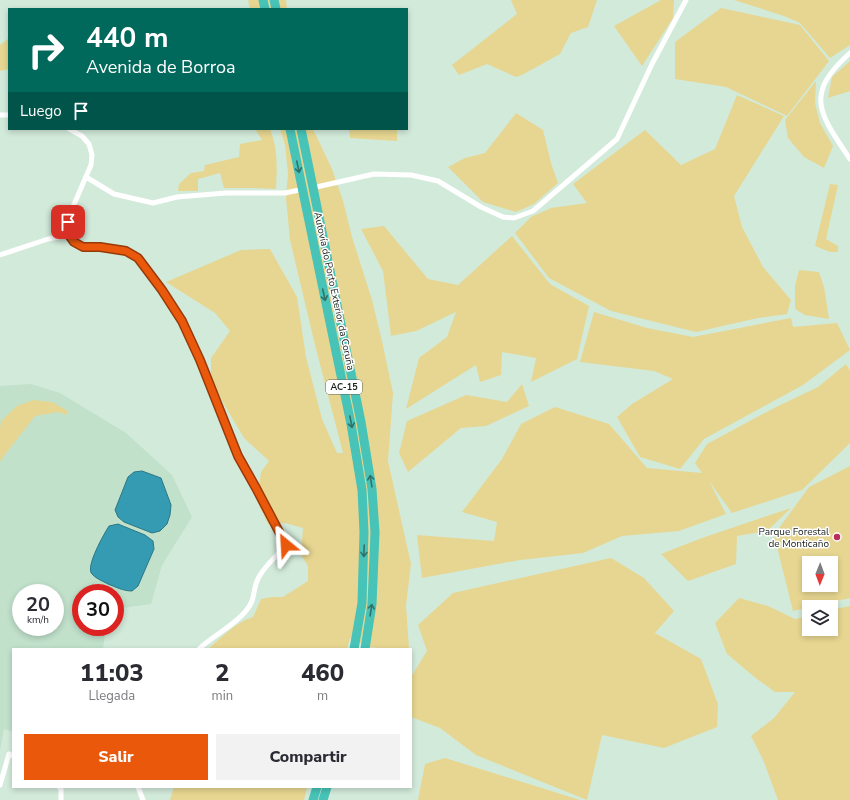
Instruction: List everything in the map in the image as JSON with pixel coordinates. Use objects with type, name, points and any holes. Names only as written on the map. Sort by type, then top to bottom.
[{"type":"highway","name":"Autovía do Porto Exterior da Coruña","points":[[290,130],[351,424],[362,490],[364,532],[362,595],[354,648]]},
{"type":"highway","name":"Autovía do Porto Exterior da Coruña","points":[[301,130],[361,422],[372,489],[375,532],[372,604],[365,648]]},
{"type":"highway","points":[[312,800],[316,788]]},
{"type":"highway","points":[[323,800],[327,788]]},
{"type":"street","points":[[86,177],[114,194],[153,203],[178,197],[226,193],[285,194],[374,174],[411,175],[438,181],[481,207],[503,217],[514,218],[533,211],[618,140],[652,64],[686,0]]},
{"type":"street","points":[[850,52],[828,75],[822,88],[825,121],[850,160]]},
{"type":"street","points":[[71,130],[82,136],[89,144],[92,155],[91,165],[68,222],[69,235],[74,242],[83,247],[100,247],[126,251],[138,258],[145,267],[182,321],[200,360],[238,456],[286,545],[278,556],[267,564],[257,581],[254,599],[246,611],[235,622],[201,648]]},
{"type":"street","points":[[0,255],[48,238],[69,235]]},
{"type":"street","points":[[0,785],[9,754],[12,756]]},
{"type":"street","points":[[60,788],[61,800]]},
{"type":"street","points":[[138,788],[143,800]]},
{"type":"shaded area","points":[[248,0],[286,0],[287,8],[250,8]]},
{"type":"shaded area","points":[[511,0],[597,0],[588,27],[571,33],[560,54],[522,75],[516,77],[487,64],[459,75],[452,65],[517,14]]},
{"type":"shaded area","points":[[661,0],[674,0],[673,18],[642,66],[614,26]]},
{"type":"shaded area","points":[[734,0],[850,0],[850,45],[830,58],[800,23],[784,16]]},
{"type":"shaded area","points":[[721,8],[800,25],[829,61],[787,116],[726,87],[675,79],[675,42]]},
{"type":"shaded area","points":[[8,39],[8,69],[0,71],[0,45]]},
{"type":"shaded area","points":[[850,61],[850,91],[828,98],[832,77]]},
{"type":"shaded area","points":[[816,81],[815,103],[820,123],[833,146],[824,168],[804,157],[788,138],[785,120]]},
{"type":"shaded area","points":[[737,95],[784,116],[734,196],[742,227],[763,267],[791,300],[787,314],[758,318],[696,332],[611,311],[549,278],[515,233],[531,217],[551,208],[587,203],[573,184],[645,130],[681,165],[715,149]]},
{"type":"shaded area","points":[[516,113],[543,130],[551,163],[558,183],[534,204],[516,212],[483,202],[448,167],[465,158],[485,153]]},
{"type":"shaded area","points":[[256,130],[270,130],[276,151],[276,189],[224,188],[220,173],[198,179],[198,191],[178,191],[179,184],[191,173],[204,171],[205,165],[239,157],[240,144],[262,140]]},
{"type":"shaded area","points":[[280,130],[313,130],[332,169],[372,300],[393,393],[388,461],[411,564],[406,605],[409,648],[370,647],[350,638],[347,648],[209,648],[240,623],[253,617],[261,599],[283,597],[308,581],[308,566],[301,555],[303,528],[285,523],[268,524],[257,501],[261,472],[269,461],[244,438],[211,379],[211,358],[230,331],[215,313],[166,282],[241,250],[270,249],[297,297],[306,357],[322,419],[337,453],[343,453],[290,240],[286,198],[288,173],[285,145]]},
{"type":"shaded area","points":[[349,130],[397,130],[397,141],[350,138]]},
{"type":"shaded area","points":[[830,184],[838,185],[826,239],[838,246],[838,252],[830,252],[815,246]]},
{"type":"shaded area","points":[[384,226],[428,279],[458,285],[512,236],[550,284],[589,306],[577,359],[531,382],[536,358],[502,352],[501,375],[480,382],[476,365],[406,409],[419,358],[447,337],[456,312],[416,331],[391,336],[383,271],[361,229]]},
{"type":"shaded area","points":[[799,270],[819,272],[824,287],[829,319],[805,315],[795,309],[795,286]]},
{"type":"shaded area","points":[[594,312],[647,328],[693,337],[791,318],[793,327],[837,323],[850,350],[803,385],[704,439],[680,469],[640,457],[617,417],[632,404],[673,379],[654,371],[580,362]]},
{"type":"shaded area","points":[[846,364],[850,371],[850,443],[802,490],[732,513],[709,481],[726,514],[679,531],[622,536],[583,553],[520,560],[422,578],[417,535],[494,541],[497,522],[462,512],[502,459],[521,424],[555,407],[609,424],[647,468],[702,473],[695,463],[707,444],[774,408],[818,387]]},
{"type":"shaded area","points":[[31,384],[60,393],[126,433],[172,475],[192,517],[162,565],[151,604],[124,608],[124,584],[72,584],[72,636],[105,636],[103,648],[12,648],[12,732],[4,729],[0,750],[0,386]]},
{"type":"shaded area","points":[[522,384],[529,406],[486,426],[461,428],[408,472],[399,453],[407,421],[466,395],[507,402]]},
{"type":"shaded area","points":[[33,400],[52,402],[68,411],[66,415],[59,412],[35,416],[0,462],[1,421],[17,406]]},
{"type":"shaded area","points":[[850,466],[850,598],[838,601],[802,600],[802,609],[793,611],[774,535],[809,487]]},
{"type":"shaded area","points":[[791,508],[767,531],[737,536],[736,564],[688,581],[661,554],[702,538]]},
{"type":"shaded area","points":[[611,558],[644,578],[674,611],[655,633],[701,659],[718,704],[717,727],[664,748],[602,735],[587,800],[476,755],[440,728],[412,717],[412,675],[427,651],[418,625],[453,593]]},
{"type":"shaded area","points":[[739,598],[768,606],[795,619],[802,618],[802,636],[838,636],[838,609],[850,606],[850,800],[778,800],[764,762],[751,736],[774,718],[795,692],[775,692],[727,654],[715,623]]},
{"type":"shaded area","points":[[445,758],[580,800],[418,800],[425,764]]},
{"type":"shaded area","points":[[174,788],[307,788],[304,800],[170,800]]},
{"type":"water","points":[[142,471],[161,478],[171,505],[167,524],[160,531],[152,533],[124,522],[118,517],[115,510],[128,477],[134,472]]},
{"type":"water","points":[[118,524],[145,535],[153,541],[154,549],[138,586],[132,591],[124,590],[124,584],[108,584],[92,574],[91,565],[93,558],[109,526]]},
{"type":"place","name":"Parque Forestal de Monticaño","points":[[837,537]]},
{"type":"route","points":[[68,222],[69,235],[74,242],[83,247],[112,248],[126,251],[138,258],[162,290],[182,321],[200,360],[238,456],[286,545]]}]
